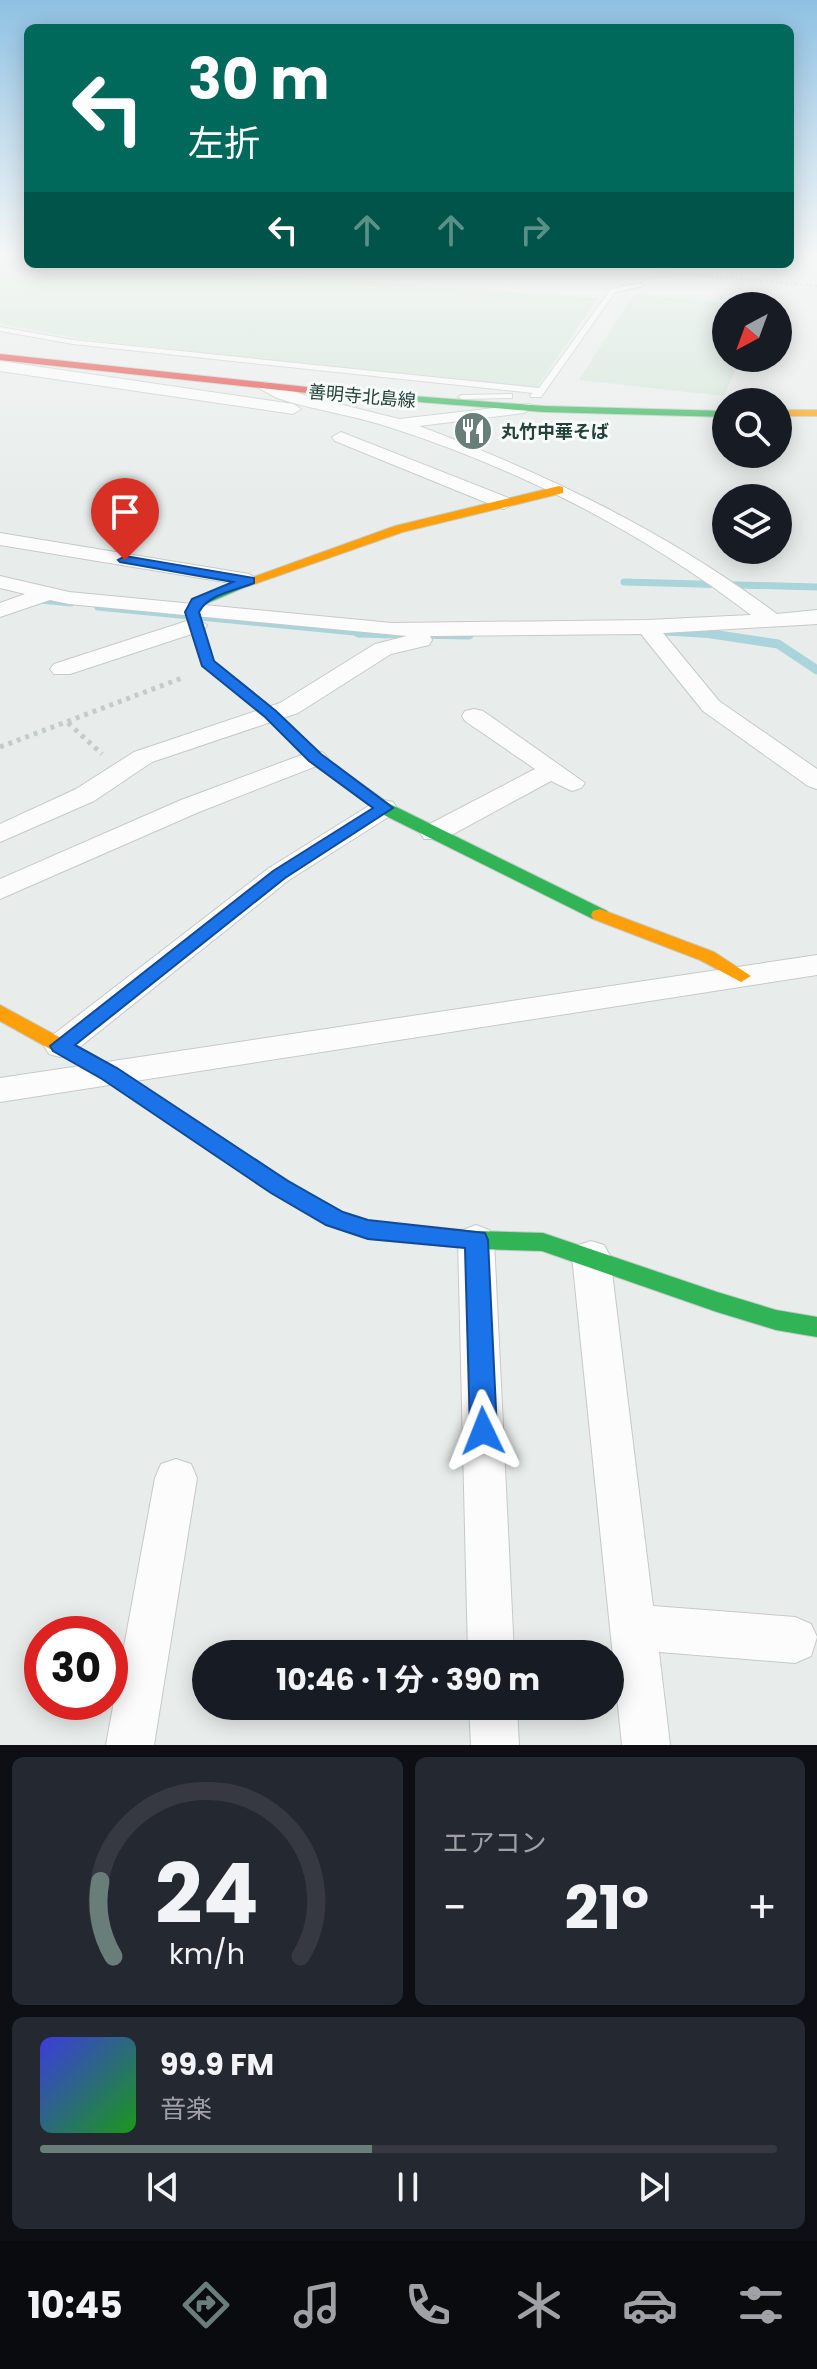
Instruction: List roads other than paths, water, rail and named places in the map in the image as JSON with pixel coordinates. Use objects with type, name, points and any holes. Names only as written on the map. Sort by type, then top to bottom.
[{"type":"street","points":[[0,348],[32,354],[40,361]]},
{"type":"street","name":"善明寺北島線","points":[[0,357],[397,399],[524,408],[712,414]]},
{"type":"street","points":[[0,366],[390,422],[423,422],[524,408]]},
{"type":"street","points":[[265,387],[290,399],[347,409],[390,422],[559,490],[638,529],[727,584],[772,621]]},
{"type":"street","points":[[792,413],[817,413]]},
{"type":"street","points":[[341,437],[504,503]]},
{"type":"street","points":[[559,490],[399,529],[208,596],[197,602],[194,618],[207,663],[271,714],[315,758],[384,808],[594,913],[707,956],[741,976]]},
{"type":"street","points":[[0,539],[249,580]]},
{"type":"street","points":[[0,582],[46,594],[194,618],[437,634],[650,630],[817,617]]},
{"type":"street","points":[[0,610],[46,594]]},
{"type":"street","points":[[62,669],[194,618]]},
{"type":"street","points":[[650,630],[711,706],[817,781]]},
{"type":"street","points":[[0,834],[85,795],[143,757],[289,708],[383,649],[437,634]]},
{"type":"street","points":[[434,833],[562,776],[474,716]]},
{"type":"street","points":[[0,890],[190,806],[315,758]]},
{"type":"street","points":[[60,1046],[279,874],[384,808]]},
{"type":"street","points":[[0,1090],[817,965]]},
{"type":"street","points":[[0,1012],[109,1073],[279,1187],[335,1219],[368,1230],[476,1240],[543,1242],[591,1256],[717,1302],[776,1320],[817,1327]]},
{"type":"street","points":[[476,1240],[490,1640]]},
{"type":"street","points":[[591,1256],[646,1745]]},
{"type":"street","points":[[130,1745],[176,1478]]},
{"type":"street","points":[[633,1627],[795,1640]]},
{"type":"street","points":[[494,1720],[495,1745]]},
{"type":"lane","points":[[42,336],[540,391]]},
{"type":"lane","points":[[397,399],[538,395],[579,336]]},
{"type":"waterway","points":[[624,582],[817,587]]},
{"type":"waterway","points":[[41,600],[71,603]]},
{"type":"waterway","points":[[98,607],[366,633]]},
{"type":"waterway","points":[[665,632],[718,635]]},
{"type":"waterway","points":[[358,633],[366,633]]},
{"type":"waterway","points":[[366,633],[469,635]]},
{"type":"waterway","points":[[366,633],[385,635]]},
{"type":"waterway","points":[[705,633],[778,644],[817,670]]},
{"type":"place","name":"丸竹中華そば","points":[[473,431]]}]
